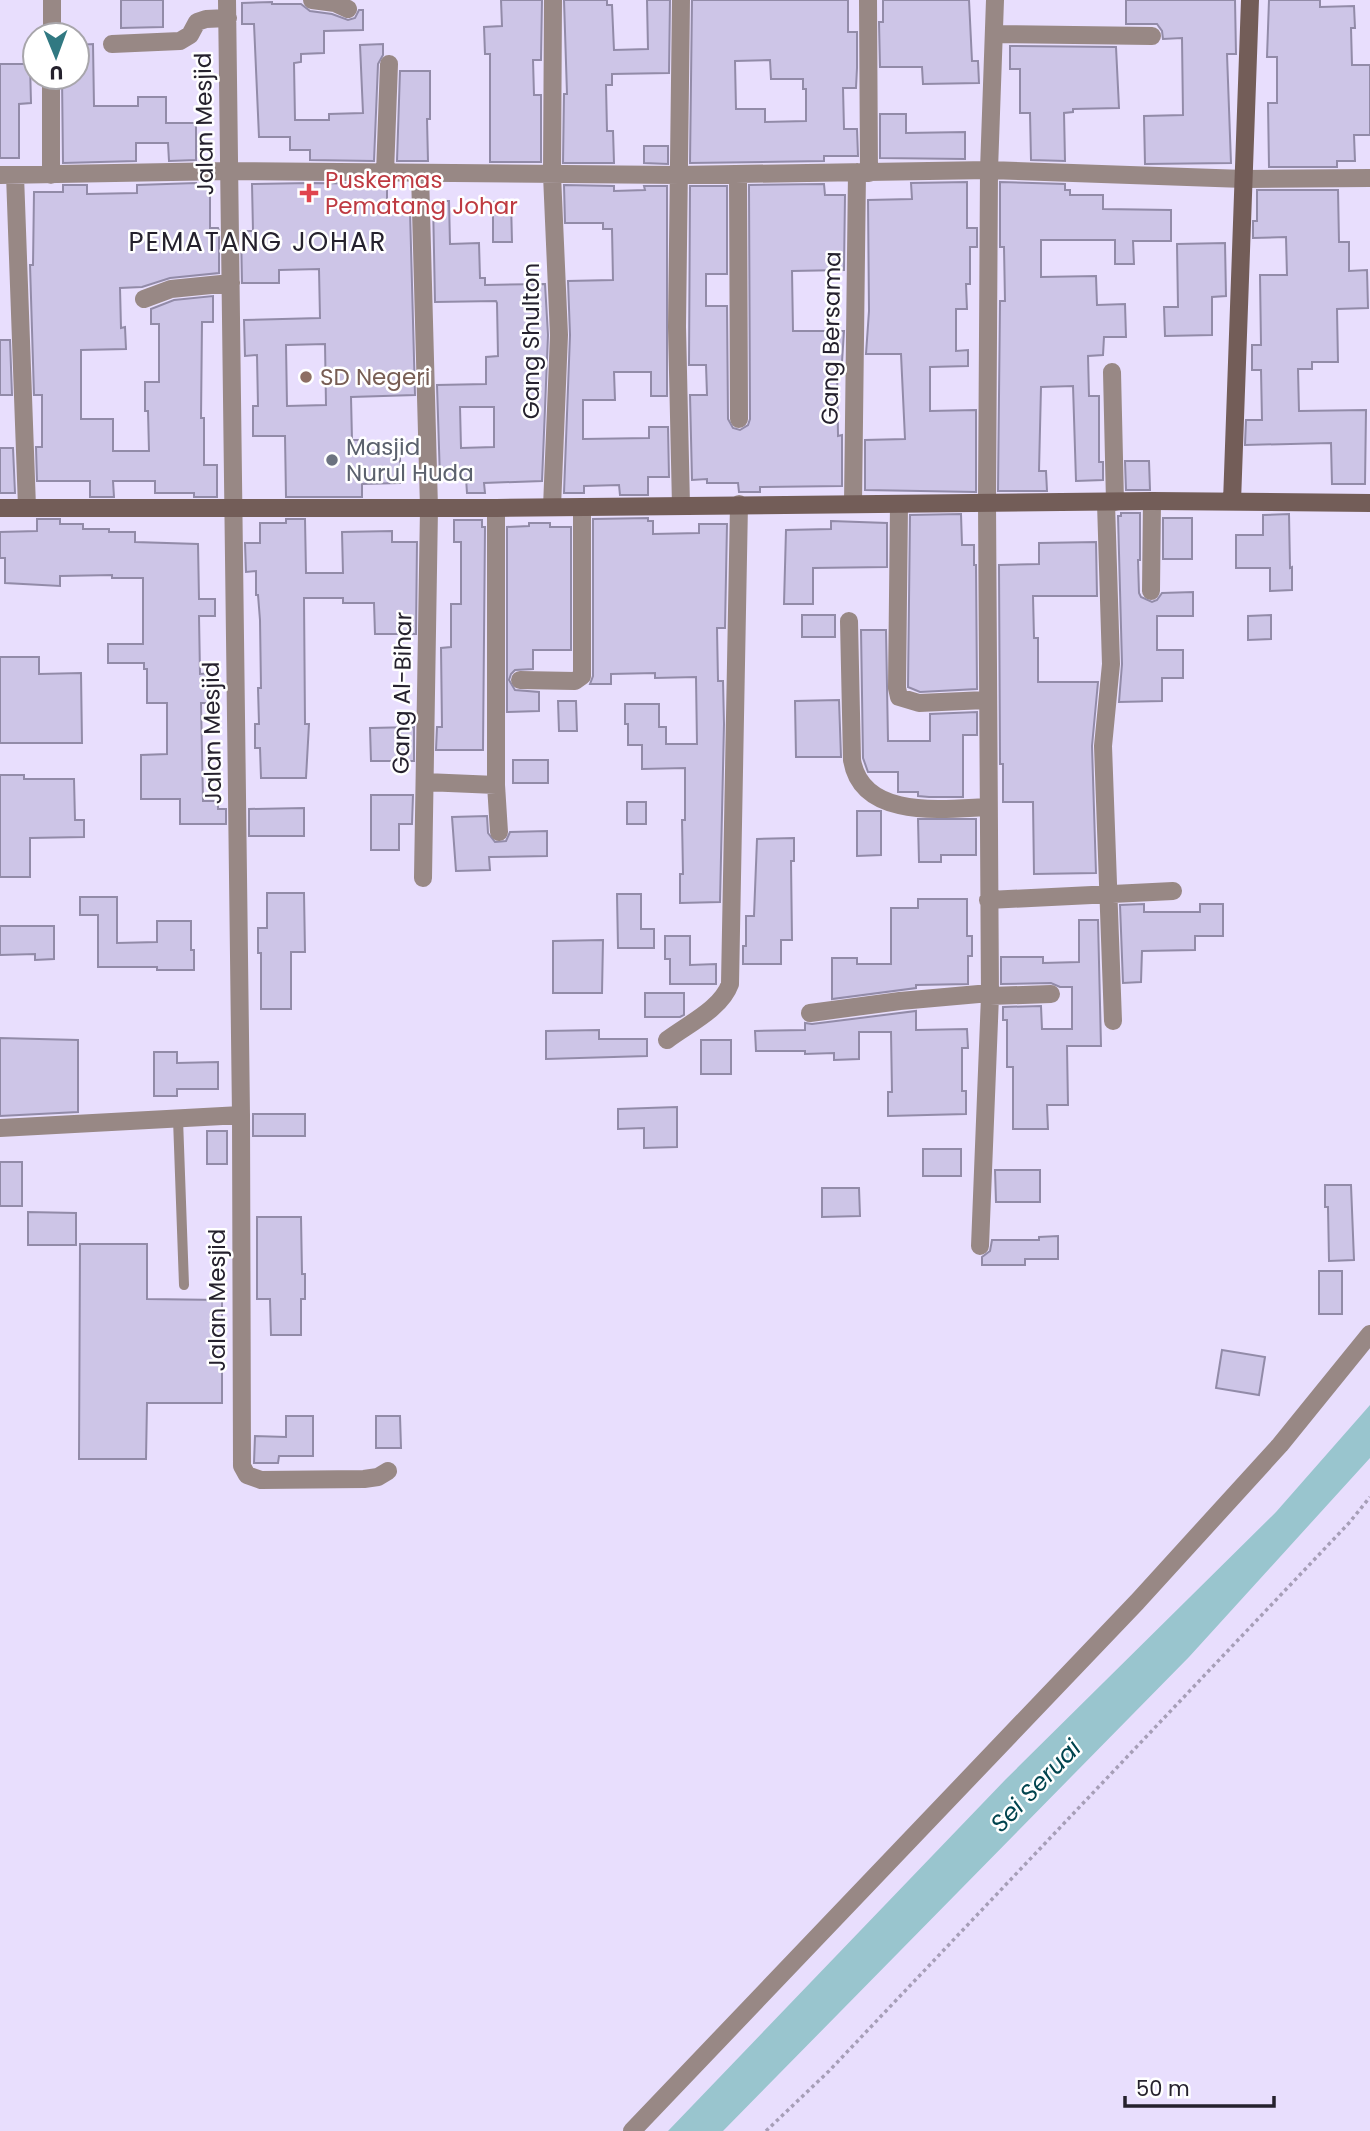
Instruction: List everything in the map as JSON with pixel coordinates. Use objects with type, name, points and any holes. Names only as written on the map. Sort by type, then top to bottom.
[{"type":"street","points":[[51,21],[52,0]]},
{"type":"street","points":[[305,0],[335,3],[348,9]]},
{"type":"street","name":"Gang Shulton","points":[[552,507],[559,335],[552,175],[553,0]]},
{"type":"street","points":[[681,0],[677,327],[681,506]]},
{"type":"street","name":"Gang Bersama","points":[[853,504],[868,0]]},
{"type":"street","points":[[979,1246],[990,995],[986,700],[989,170],[995,0]]},
{"type":"street","points":[[1232,502],[1251,0]]},
{"type":"street","points":[[112,44],[180,41],[190,35],[197,22],[228,9]]},
{"type":"street","name":"Jalan Mesjid","points":[[228,9],[242,1466],[247,1475],[261,1480],[364,1479],[378,1477],[388,1471]]},
{"type":"street","points":[[993,34],[1152,36]]},
{"type":"street","points":[[385,173],[389,64]]},
{"type":"street","points":[[51,91],[51,174]]},
{"type":"street","points":[[27,507],[8,175],[229,171],[738,175],[989,170],[1244,179],[1370,178]]},
{"type":"street","name":"Gang Al-Bihar","points":[[420,173],[429,508],[423,878]]},
{"type":"street","points":[[738,175],[739,419]]},
{"type":"street","points":[[144,299],[171,289],[231,283]]},
{"type":"street","points":[[1112,372],[1111,664],[1103,746],[1113,1021]]},
{"type":"street","points":[[0,508],[496,508],[1152,500],[1370,503]]},
{"type":"street","points":[[1151,591],[1152,500]]},
{"type":"street","points":[[899,504],[897,693],[902,699],[919,703],[986,700]]},
{"type":"street","points":[[667,1040],[718,1002],[726,994],[730,984],[738,505]]},
{"type":"street","points":[[520,680],[575,681],[582,676],[582,507]]},
{"type":"street","points":[[496,508],[496,785],[499,832]]},
{"type":"street","points":[[849,621],[852,760],[855,774],[874,794],[901,807],[923,810],[987,807]]},
{"type":"street","points":[[425,782],[496,785]]},
{"type":"street","points":[[988,900],[1173,891]]},
{"type":"street","points":[[810,1013],[900,1001],[1051,994]]},
{"type":"street","points":[[0,1128],[240,1115]]},
{"type":"street","points":[[632,2131],[1146,1592],[1280,1445],[1370,1334]]},
{"type":"lane","points":[[178,1118],[184,1285]]},
{"type":"path","points":[[766,2131],[829,2071],[1370,1497]]},
{"type":"water","name":"Sei Seruai","points":[[1370,1405],[1370,1458],[1189,1657],[723,2131],[668,2131],[1006,1779],[1276,1512]]},
{"type":"building","points":[[121,0],[163,0],[163,27],[121,28]]},
{"type":"building","points":[[501,0],[542,0],[541,60],[533,60],[534,95],[541,95],[541,162],[490,162],[490,54],[485,54],[484,27],[502,26]]},
{"type":"building","points":[[564,0],[607,0],[607,5],[612,5],[614,50],[648,49],[647,0],[670,0],[669,73],[612,74],[612,85],[606,85],[607,131],[613,131],[614,163],[563,163],[564,94],[567,94]]},
{"type":"building","points":[[692,0],[848,0],[848,32],[857,32],[857,68],[856,88],[843,88],[844,129],[857,129],[858,156],[824,156],[824,161],[690,163]],"holes":[[[770,60],[771,79],[803,79],[803,89],[806,89],[806,121],[765,122],[765,109],[736,109],[735,61]]]},
{"type":"building","points":[[883,0],[969,0],[972,61],[978,61],[979,83],[923,84],[922,67],[880,67],[879,22],[883,22]]},
{"type":"building","points":[[1126,0],[1235,0],[1236,54],[1227,54],[1231,163],[1145,164],[1144,116],[1183,115],[1182,38],[1163,39],[1157,24],[1126,24]]},
{"type":"building","points":[[1269,0],[1320,0],[1320,7],[1354,6],[1355,28],[1351,28],[1352,65],[1370,65],[1370,135],[1354,135],[1355,161],[1337,161],[1337,167],[1269,167],[1268,103],[1277,103],[1277,57],[1267,57]]},
{"type":"building","points":[[242,3],[301,4],[310,11],[332,14],[348,20],[355,18],[359,10],[363,10],[363,30],[324,31],[324,53],[301,54],[301,62],[294,63],[295,120],[329,120],[329,114],[363,113],[360,45],[383,44],[383,55],[378,64],[374,161],[310,160],[310,150],[290,150],[290,137],[259,137],[254,24],[242,24]]},
{"type":"building","points":[[91,44],[94,106],[138,106],[138,97],[166,97],[166,123],[196,123],[196,160],[169,161],[168,143],[136,143],[136,161],[63,163],[62,91],[91,91]]},
{"type":"building","points":[[1010,46],[1116,47],[1119,108],[1073,109],[1073,112],[1064,113],[1065,161],[1031,160],[1030,113],[1020,113],[1020,69],[1010,69]]},
{"type":"building","points":[[0,64],[21,64],[21,91],[31,91],[31,103],[19,104],[19,158],[0,158]]},
{"type":"building","points":[[400,71],[430,71],[428,161],[397,161]]},
{"type":"building","points":[[880,114],[906,114],[906,133],[965,132],[965,159],[880,158]]},
{"type":"building","points":[[644,146],[668,146],[668,164],[644,163]]},
{"type":"building","points":[[967,182],[967,228],[977,228],[977,247],[970,247],[970,284],[966,284],[967,309],[956,309],[956,351],[968,350],[968,366],[930,367],[930,411],[976,410],[976,492],[865,490],[865,440],[905,439],[901,354],[866,354],[869,311],[868,200],[912,199],[911,183]]},
{"type":"building","points":[[1000,182],[1065,184],[1065,190],[1070,190],[1070,195],[1103,195],[1103,209],[1171,210],[1171,241],[1133,241],[1134,264],[1115,264],[1115,240],[1041,240],[1041,277],[1096,276],[1097,305],[1125,304],[1126,337],[1104,337],[1103,355],[1088,356],[1089,396],[1099,396],[1099,462],[1103,462],[1103,480],[1076,481],[1073,386],[1041,387],[1039,471],[1046,471],[1047,491],[998,491],[1000,301],[1005,301],[1004,247],[1000,247]]},
{"type":"building","points":[[196,183],[196,188],[210,187],[210,228],[218,228],[219,231],[219,273],[170,278],[142,287],[120,288],[121,328],[125,327],[126,349],[81,350],[81,419],[113,419],[113,451],[149,451],[145,382],[159,382],[159,324],[151,324],[151,309],[174,300],[213,296],[213,322],[202,322],[201,418],[204,418],[204,465],[217,465],[217,497],[194,497],[194,493],[155,493],[155,481],[113,481],[114,497],[90,497],[90,481],[37,481],[36,447],[42,447],[42,395],[34,395],[30,265],[33,265],[34,192],[63,192],[63,185],[87,185],[87,194],[137,193],[137,185]]},
{"type":"building","points":[[252,184],[387,184],[387,211],[410,211],[415,395],[351,397],[352,440],[361,440],[362,451],[400,450],[400,483],[362,484],[362,497],[286,497],[285,436],[253,436],[253,406],[258,406],[257,355],[245,356],[244,320],[320,318],[319,269],[279,270],[279,283],[242,283],[241,231],[253,231]],"holes":[[[325,344],[326,405],[287,406],[286,345]]]},
{"type":"building","points":[[824,184],[825,195],[845,195],[844,270],[792,271],[793,331],[844,331],[842,362],[837,362],[842,486],[760,487],[760,492],[739,492],[738,483],[692,480],[690,395],[707,395],[706,365],[689,365],[690,186],[727,186],[727,274],[706,274],[706,306],[727,306],[728,419],[733,428],[740,430],[748,425],[750,419],[749,185]]},
{"type":"building","points":[[564,185],[614,186],[614,191],[645,190],[644,186],[667,186],[667,396],[651,396],[651,372],[614,372],[615,400],[583,400],[583,439],[649,438],[649,427],[668,427],[669,477],[648,477],[648,495],[620,495],[619,485],[584,486],[584,493],[564,493],[570,335],[568,281],[613,280],[612,229],[603,229],[603,223],[565,223]]},
{"type":"building","points":[[1257,190],[1338,190],[1339,242],[1349,242],[1349,271],[1367,270],[1368,308],[1337,309],[1338,362],[1312,362],[1312,369],[1298,369],[1299,411],[1366,410],[1365,484],[1332,484],[1331,443],[1245,445],[1246,420],[1262,420],[1261,370],[1252,370],[1252,345],[1261,345],[1260,275],[1287,275],[1286,237],[1253,238],[1253,221],[1257,221]]},
{"type":"building","points":[[433,201],[449,201],[450,244],[479,243],[480,278],[485,278],[485,285],[545,284],[548,335],[542,481],[484,483],[485,493],[467,493],[466,478],[440,479],[437,385],[486,384],[486,357],[498,356],[497,303],[435,302]],"holes":[[[460,407],[494,407],[494,447],[461,448]]]},
{"type":"building","points":[[511,201],[512,242],[493,242],[493,202]]},
{"type":"building","points":[[1225,243],[1226,296],[1212,297],[1212,335],[1165,336],[1164,307],[1178,307],[1177,244]]},
{"type":"building","points":[[0,340],[10,340],[12,395],[0,395]]},
{"type":"building","points":[[0,448],[13,448],[15,493],[0,493]]},
{"type":"building","points":[[1125,461],[1149,461],[1150,490],[1126,490]]},
{"type":"building","points":[[1121,513],[1140,513],[1138,560],[1141,597],[1152,602],[1162,593],[1193,592],[1193,616],[1157,616],[1157,650],[1183,650],[1183,678],[1162,678],[1162,701],[1119,702],[1122,664],[1118,516],[1121,516]]},
{"type":"building","points":[[961,514],[962,545],[974,545],[976,565],[977,689],[920,692],[908,687],[910,515]]},
{"type":"building","points":[[1289,514],[1292,590],[1270,591],[1270,568],[1236,568],[1236,535],[1263,535],[1263,515]]},
{"type":"building","points":[[648,518],[648,521],[653,521],[653,534],[699,533],[699,524],[727,524],[725,628],[717,628],[718,681],[723,681],[724,724],[720,902],[680,903],[685,768],[642,769],[642,745],[628,745],[628,724],[625,724],[625,704],[659,704],[659,727],[666,727],[666,744],[697,744],[696,677],[655,678],[655,673],[611,674],[611,684],[590,684],[593,676],[593,519]]},
{"type":"building","points":[[1163,518],[1192,518],[1192,559],[1163,559]]},
{"type":"building","points":[[37,519],[60,519],[60,524],[83,524],[83,529],[135,532],[135,542],[198,544],[199,599],[215,599],[215,616],[199,616],[200,674],[212,673],[212,703],[201,703],[203,801],[218,801],[218,809],[226,809],[226,824],[180,824],[180,799],[141,799],[141,755],[167,754],[167,703],[147,703],[147,669],[144,669],[144,663],[108,663],[108,644],[143,644],[143,578],[112,578],[112,575],[60,576],[60,586],[5,583],[5,558],[0,558],[0,532],[37,531]]},
{"type":"building","points":[[286,519],[305,519],[306,573],[343,573],[342,532],[392,531],[392,542],[417,542],[416,634],[375,634],[374,603],[343,603],[343,598],[304,598],[305,724],[309,724],[306,778],[261,778],[260,748],[255,748],[255,724],[259,724],[258,688],[261,688],[260,620],[256,571],[246,572],[245,543],[260,543],[260,523],[286,523]]},
{"type":"building","points":[[454,520],[482,520],[482,527],[485,527],[483,750],[436,750],[437,727],[442,727],[441,648],[451,647],[451,604],[461,604],[461,542],[454,542]]},
{"type":"building","points":[[831,521],[887,523],[887,567],[813,568],[813,604],[784,604],[786,530],[831,529]]},
{"type":"building","points":[[529,523],[571,527],[571,650],[533,650],[533,669],[515,670],[509,680],[515,690],[539,692],[539,711],[507,712],[507,527],[529,526]]},
{"type":"building","points":[[1096,542],[1097,596],[1033,596],[1034,638],[1038,638],[1038,682],[1098,682],[1092,746],[1096,873],[1034,874],[1033,802],[1003,802],[1003,764],[1000,764],[999,565],[1039,564],[1039,543]]},
{"type":"building","points":[[802,615],[835,615],[835,637],[802,637]]},
{"type":"building","points":[[1271,615],[1271,639],[1248,640],[1248,616]]},
{"type":"building","points":[[861,630],[886,630],[888,741],[930,741],[930,714],[977,712],[977,735],[963,735],[963,797],[929,797],[918,796],[918,792],[898,792],[898,772],[868,772],[863,758]]},
{"type":"building","points":[[0,657],[39,657],[39,674],[81,673],[82,743],[0,743]]},
{"type":"building","points":[[839,700],[841,757],[796,757],[795,701]]},
{"type":"building","points":[[558,701],[576,701],[577,731],[559,731]]},
{"type":"building","points":[[414,727],[414,761],[371,761],[370,728]]},
{"type":"building","points":[[513,760],[548,760],[548,783],[513,783]]},
{"type":"building","points":[[0,775],[24,775],[24,779],[74,779],[75,820],[84,820],[84,837],[30,838],[30,877],[0,877]]},
{"type":"building","points":[[371,795],[413,795],[412,824],[399,824],[399,850],[371,850]]},
{"type":"building","points":[[627,802],[646,802],[646,824],[627,824]]},
{"type":"building","points":[[304,808],[304,836],[249,836],[249,809]]},
{"type":"building","points":[[857,811],[881,811],[881,855],[857,856]]},
{"type":"building","points":[[487,816],[488,833],[495,842],[506,841],[510,832],[547,831],[547,856],[489,857],[490,870],[456,871],[452,817]]},
{"type":"building","points":[[918,819],[976,819],[976,855],[941,855],[941,862],[919,862]]},
{"type":"building","points":[[794,838],[794,861],[791,861],[792,940],[781,940],[781,964],[743,964],[746,916],[754,916],[757,839]]},
{"type":"building","points":[[267,893],[304,893],[305,952],[291,952],[291,1009],[261,1009],[258,928],[267,928]]},
{"type":"building","points":[[617,894],[641,894],[641,929],[654,929],[654,948],[618,948]]},
{"type":"building","points":[[80,897],[117,897],[117,943],[157,942],[157,921],[191,921],[194,970],[98,967],[98,915],[80,915]]},
{"type":"building","points":[[918,899],[967,899],[967,936],[972,936],[972,956],[968,956],[968,984],[916,985],[916,988],[832,999],[832,958],[857,958],[857,964],[891,964],[891,908],[918,908]]},
{"type":"building","points":[[1144,904],[1144,912],[1200,912],[1200,904],[1223,904],[1223,936],[1195,936],[1195,950],[1142,951],[1141,982],[1123,983],[1120,905]]},
{"type":"building","points":[[1079,920],[1098,920],[1101,1046],[1067,1046],[1068,1105],[1047,1105],[1048,1129],[1013,1129],[1013,1067],[1007,1067],[1007,1020],[1003,1020],[1003,1007],[1041,1006],[1042,1029],[1072,1029],[1072,987],[1060,987],[1051,983],[1001,984],[1001,957],[1043,957],[1043,963],[1079,962]]},
{"type":"building","points":[[0,926],[54,926],[54,959],[35,960],[35,954],[0,955]]},
{"type":"building","points":[[665,936],[690,936],[690,965],[716,964],[716,984],[670,984],[670,959],[665,959]]},
{"type":"building","points":[[603,940],[602,993],[553,993],[553,941]]},
{"type":"building","points":[[645,993],[684,993],[684,1015],[645,1017]]},
{"type":"building","points":[[916,1011],[916,1030],[967,1029],[968,1048],[962,1048],[962,1091],[966,1091],[966,1114],[888,1116],[888,1092],[892,1092],[891,1032],[859,1032],[859,1059],[834,1060],[834,1053],[756,1051],[755,1031],[805,1030],[805,1023]]},
{"type":"building","points":[[599,1030],[599,1039],[647,1039],[647,1056],[546,1059],[546,1031]]},
{"type":"building","points":[[0,1038],[78,1040],[78,1112],[0,1116]]},
{"type":"building","points":[[701,1040],[731,1040],[731,1074],[701,1074]]},
{"type":"building","points":[[154,1052],[177,1052],[177,1063],[218,1062],[218,1089],[177,1089],[177,1096],[154,1096]]},
{"type":"building","points":[[677,1107],[677,1147],[644,1148],[644,1128],[618,1129],[618,1109]]},
{"type":"building","points":[[253,1114],[305,1114],[305,1136],[253,1136]]},
{"type":"building","points":[[207,1131],[227,1131],[227,1164],[207,1164]]},
{"type":"building","points":[[923,1149],[961,1149],[961,1176],[923,1176]]},
{"type":"building","points":[[0,1162],[22,1162],[22,1206],[0,1206]]},
{"type":"building","points":[[995,1170],[1040,1170],[1040,1202],[996,1202]]},
{"type":"building","points":[[1325,1185],[1351,1185],[1354,1260],[1329,1261]]},
{"type":"building","points":[[822,1188],[859,1188],[860,1216],[822,1217]]},
{"type":"building","points":[[28,1212],[76,1213],[76,1245],[28,1245]]},
{"type":"building","points":[[257,1217],[301,1217],[305,1299],[301,1299],[301,1335],[271,1335],[270,1299],[257,1299]]},
{"type":"building","points":[[1058,1236],[1058,1259],[1025,1259],[1025,1265],[982,1265],[982,1257],[990,1251],[992,1240],[1039,1240],[1039,1237]]},
{"type":"building","points":[[80,1244],[147,1244],[147,1299],[222,1300],[222,1403],[147,1403],[146,1459],[79,1459]]},
{"type":"building","points":[[1319,1271],[1342,1271],[1342,1314],[1319,1314]]},
{"type":"building","points":[[1222,1350],[1265,1357],[1259,1395],[1216,1388]]},
{"type":"building","points":[[286,1416],[313,1416],[313,1456],[279,1456],[278,1463],[254,1463],[255,1436],[286,1437]]},
{"type":"building","points":[[376,1416],[400,1416],[401,1448],[376,1448]]},
{"type":"place","name":"Puskemas Pematang Johar","points":[[309,193]]},
{"type":"place","name":"SD Negeri","points":[[306,377]]},
{"type":"place","name":"Masjid Nurul Huda","points":[[332,460]]},
{"type":"district","name":"PEMATANG JOHAR","points":[[258,242]]}]
